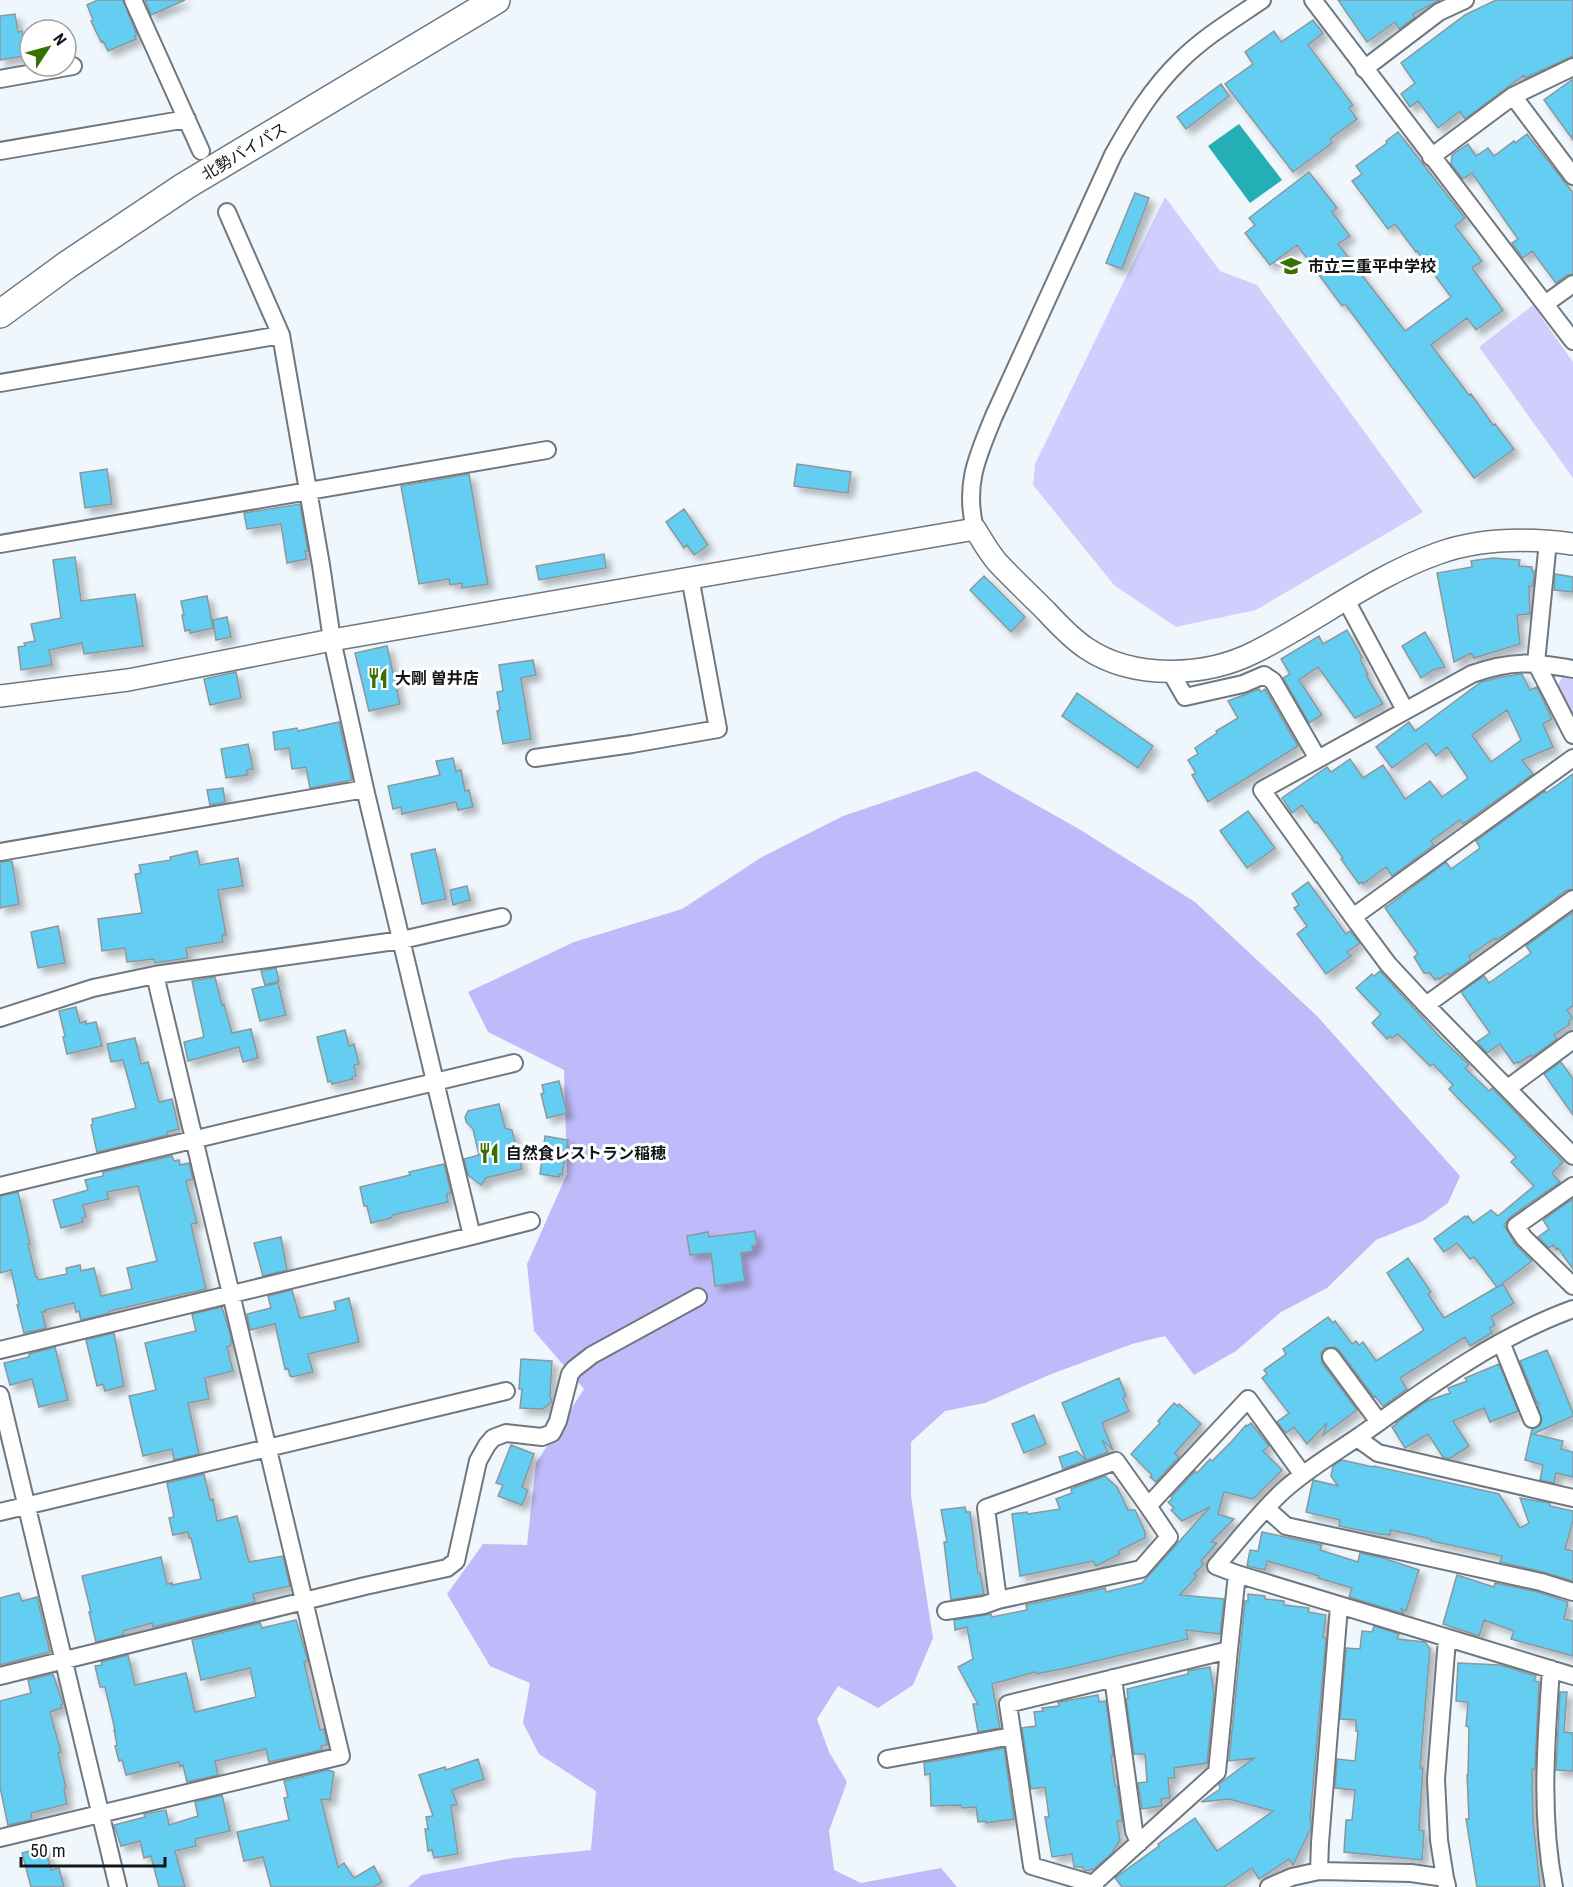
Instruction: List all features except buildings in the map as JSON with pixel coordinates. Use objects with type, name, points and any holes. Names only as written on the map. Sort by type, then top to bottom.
[{"type":"highway","name":"北勢バイパス","points":[[0,314],[67,265],[185,186],[496,0]]},
{"type":"street","points":[[133,0],[201,151]]},
{"type":"street","points":[[1262,0],[1179,61],[1156,87],[1137,114],[1113,155],[976,458],[971,483],[970,509],[975,529],[996,561],[1086,648],[1120,664],[1170,671],[1215,667],[1244,658],[1400,570],[1440,553],[1502,541],[1548,541],[1573,544]]},
{"type":"street","points":[[1313,0],[1573,341]]},
{"type":"street","points":[[1364,69],[1438,12],[1465,0]]},
{"type":"street","points":[[1431,157],[1513,96],[1573,67]]},
{"type":"street","points":[[0,79],[18,76]]},
{"type":"street","points":[[1513,96],[1573,176]]},
{"type":"street","points":[[0,151],[187,119]]},
{"type":"street","points":[[228,212],[281,335],[309,491],[332,640],[365,789],[472,1236]]},
{"type":"street","points":[[1545,304],[1573,284]]},
{"type":"street","points":[[0,383],[281,335]]},
{"type":"street","points":[[0,544],[547,450]]},
{"type":"street","points":[[0,696],[128,680],[332,640],[975,529]]},
{"type":"street","points":[[1548,541],[1536,663],[1573,735]]},
{"type":"street","points":[[535,758],[718,729],[690,577]]},
{"type":"street","points":[[1346,600],[1405,710]]},
{"type":"street","points":[[1573,669],[1536,663],[1504,664],[1472,674],[1262,790],[1388,964],[1573,1156]]},
{"type":"street","points":[[1170,671],[1185,697],[1243,684],[1264,675],[1274,681],[1318,759]]},
{"type":"street","points":[[1353,917],[1573,758]]},
{"type":"street","points":[[0,852],[365,789]]},
{"type":"street","points":[[1426,1005],[1573,899]]},
{"type":"street","points":[[0,1018],[93,988],[155,975],[402,940],[502,916]]},
{"type":"street","points":[[0,1838],[341,1755],[155,975]]},
{"type":"street","points":[[1508,1088],[1573,1040]]},
{"type":"street","points":[[0,1186],[514,1063]]},
{"type":"street","points":[[1573,1186],[1516,1226],[1524,1238],[1573,1286]]},
{"type":"street","points":[[0,1350],[531,1221]]},
{"type":"street","points":[[0,1676],[447,1568],[456,1562],[478,1461],[493,1438],[506,1433],[542,1437],[552,1433],[558,1421],[570,1374],[574,1369],[592,1355],[698,1297]]},
{"type":"street","points":[[1573,1309],[1548,1318],[1501,1342],[1415,1396],[1303,1475],[1282,1492],[1216,1566],[1237,1575],[1573,1676]]},
{"type":"street","points":[[1501,1342],[1532,1419]]},
{"type":"street","points":[[1332,1357],[1379,1422]]},
{"type":"street","points":[[0,1512],[506,1391]]},
{"type":"street","points":[[0,1395],[117,1887]]},
{"type":"street","points":[[1148,1506],[1248,1399],[1303,1475]]},
{"type":"street","points":[[1357,1438],[1378,1453],[1573,1498]]},
{"type":"street","points":[[946,1611],[984,1605],[1141,1569],[1169,1537],[1116,1461],[986,1508],[998,1600]]},
{"type":"street","points":[[1267,1509],[1286,1526],[1540,1582],[1573,1592]]},
{"type":"street","points":[[1229,1650],[1008,1704],[1032,1866],[1094,1886],[1217,1772],[1237,1575]]},
{"type":"street","points":[[1319,1871],[1340,1606]]},
{"type":"street","points":[[1269,1887],[1293,1877],[1319,1871],[1411,1873],[1446,1883],[1439,1840],[1436,1779],[1447,1639]]},
{"type":"street","points":[[1551,1669],[1545,1785],[1554,1887]]},
{"type":"street","points":[[1113,1678],[1134,1831],[1139,1843]]},
{"type":"street","points":[[887,1759],[1012,1736]]},
{"type":"shaded area","points":[[1239,124],[1282,180],[1250,203],[1208,146]]},
{"type":"shaded area","points":[[1165,197],[1220,271],[1257,285],[1423,512],[1256,610],[1176,627],[1114,585],[1033,485],[1035,464]]},
{"type":"shaded area","points":[[1533,305],[1573,362],[1573,478],[1479,347]]},
{"type":"shaded area","points":[[1562,677],[1573,679],[1573,715],[1558,685]]},
{"type":"shaded area","points":[[976,771],[1079,829],[1195,902],[1317,1016],[1460,1176],[1448,1203],[1423,1221],[1376,1240],[1327,1288],[1281,1312],[1236,1351],[1194,1375],[1165,1336],[1132,1344],[1049,1375],[985,1403],[945,1411],[911,1442],[911,1496],[933,1638],[913,1685],[878,1708],[838,1686],[817,1719],[829,1752],[847,1782],[829,1831],[834,1870],[861,1883],[941,1868],[957,1887],[408,1887],[422,1875],[513,1858],[591,1850],[596,1791],[539,1754],[523,1723],[530,1683],[490,1666],[447,1594],[483,1544],[527,1545],[536,1463],[584,1389],[534,1331],[527,1264],[567,1174],[564,1070],[488,1032],[468,992],[574,942],[682,909],[762,857],[843,816]]},
{"type":"place","name":"市立三重平中学校","points":[[1291,266]]},
{"type":"place","name":"大剛 曽井店","points":[[378,678]]},
{"type":"place","name":"自然食レストラン稲穂","points":[[489,1153]]}]
